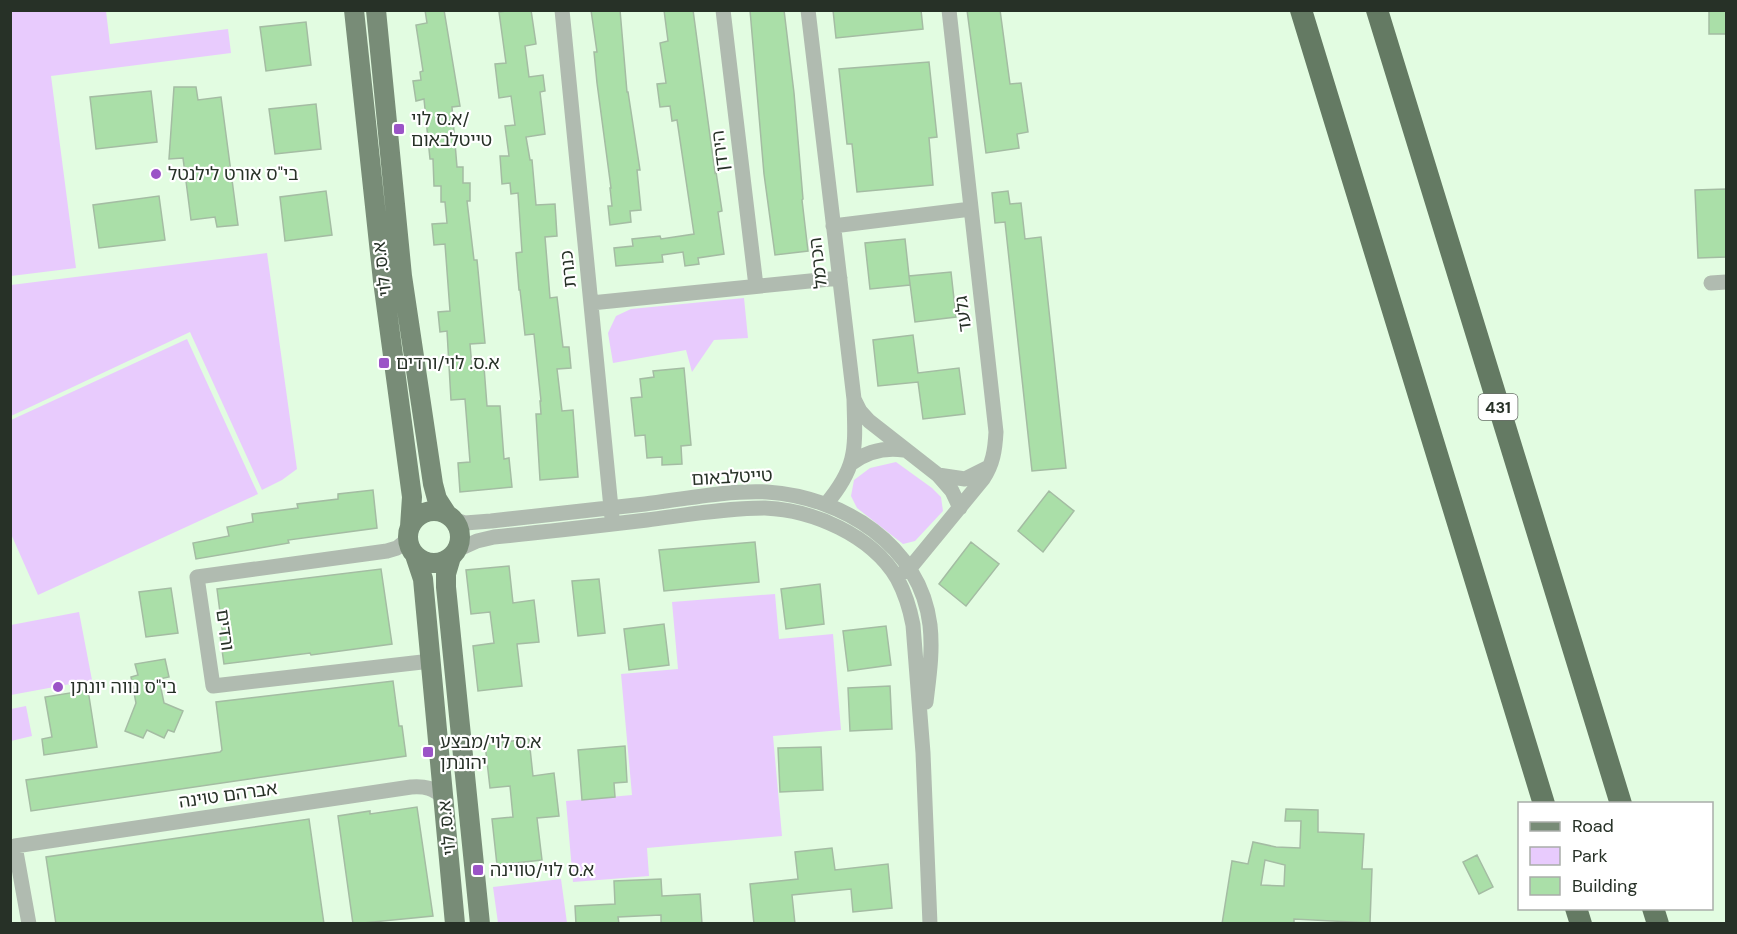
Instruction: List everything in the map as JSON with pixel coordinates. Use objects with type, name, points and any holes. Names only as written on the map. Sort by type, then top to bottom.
[{"type":"highway","points":[[1301,10],[1543,802]]},
{"type":"highway","name":"431","points":[[1377,10],[1620,802]]},
{"type":"main road","name":"א.ס. לוי","points":[[354,10],[383,281],[412,497],[411,541],[423,579],[455,924]]},
{"type":"main road","name":"א.ס. לוי","points":[[376,10],[402,276],[433,484],[437,499],[449,516]]},
{"type":"main road","points":[[429,511],[449,516],[460,534],[460,542],[454,554],[437,563],[429,563],[411,541],[414,520],[429,511]]},
{"type":"main road","name":"א.ס. לוי","points":[[454,554],[446,573],[446,587],[480,924]]},
{"type":"street","name":"כנרת","points":[[562,10],[613,524]]},
{"type":"street","name":"הירדן","points":[[723,10],[756,286]]},
{"type":"street","name":"הכרמל","points":[[808,10],[854,399],[855,447],[852,463],[839,487],[826,504]]},
{"type":"street","name":"גלעד","points":[[896,577],[910,568],[960,508],[991,466],[995,451],[996,432],[949,10]]},
{"type":"street","points":[[833,226],[971,209]]},
{"type":"street","points":[[591,303],[840,278]]},
{"type":"street","points":[[854,399],[868,421],[938,475],[952,491],[960,508]]},
{"type":"street","points":[[852,463],[861,456],[874,451],[891,448],[904,450]]},
{"type":"street","points":[[938,475],[965,479],[991,466]]},
{"type":"street","name":"טייטלבאום","points":[[449,516],[465,523],[473,523],[717,495],[766,492],[804,497],[849,515],[884,538],[897,551],[910,568],[925,603],[931,641],[923,753]]},
{"type":"street","name":"טייטלבאום","points":[[454,554],[477,541],[494,537],[765,508],[821,519],[858,540],[885,562],[896,577],[907,600],[913,625],[923,753],[930,924]]},
{"type":"street","name":"ורדים","points":[[411,541],[387,551],[197,577],[213,686],[431,661]]},
{"type":"street","name":"אברהם טוינה","points":[[29,924],[15,846],[411,787],[426,786],[444,797]]},
{"type":"green space","points":[[10,11],[106,11],[110,44],[228,29],[231,53],[51,76],[76,268],[11,276]]},
{"type":"green space","points":[[267,253],[297,469],[282,480],[262,490],[190,332],[11,416],[11,285]]},
{"type":"green space","points":[[744,298],[748,338],[714,340],[692,372],[686,350],[613,363],[608,333],[616,316],[631,309]]},
{"type":"green space","points":[[187,339],[258,494],[38,595],[11,534],[11,420]]},
{"type":"green space","points":[[896,462],[941,497],[943,511],[915,541],[903,544],[857,508],[851,496],[854,480],[870,468]]},
{"type":"green space","points":[[775,594],[779,639],[833,634],[841,730],[773,736],[782,836],[647,848],[649,876],[573,882],[566,801],[632,795],[621,674],[678,669],[672,602]]},
{"type":"green space","points":[[79,612],[92,680],[11,695],[11,625]]},
{"type":"green space","points":[[26,706],[32,736],[11,741],[11,709]]},
{"type":"green space","points":[[561,879],[567,923],[498,923],[493,887]]},
{"type":"building","points":[[425,10],[444,10],[460,106],[452,107],[457,167],[463,167],[463,183],[470,183],[470,201],[467,201],[474,260],[477,260],[485,343],[470,344],[472,368],[484,367],[487,406],[500,406],[504,459],[509,458],[512,487],[460,492],[458,463],[470,462],[465,399],[451,400],[447,331],[440,332],[438,312],[450,311],[445,244],[434,245],[432,224],[447,223],[445,202],[441,202],[441,186],[434,186],[433,159],[430,159],[424,99],[416,101],[413,81],[421,80],[420,72],[423,71],[416,25],[427,23]]},
{"type":"building","points":[[531,10],[536,44],[525,46],[529,77],[543,75],[545,91],[540,92],[545,134],[526,137],[530,160],[532,160],[536,205],[555,204],[557,236],[545,237],[550,298],[557,297],[563,347],[569,347],[571,368],[557,369],[562,411],[573,410],[578,477],[540,480],[536,414],[541,414],[541,401],[534,334],[525,335],[519,290],[516,253],[522,252],[518,193],[511,194],[510,183],[502,184],[500,156],[509,156],[505,126],[515,125],[511,96],[499,98],[495,64],[506,63],[499,12]]},
{"type":"building","points":[[591,10],[620,10],[627,92],[640,170],[637,170],[641,210],[630,211],[631,222],[610,225],[608,206],[612,206],[611,188],[597,83],[594,52],[597,52]]},
{"type":"building","points":[[664,10],[693,10],[722,211],[718,212],[724,254],[698,258],[699,264],[685,266],[683,252],[662,255],[663,262],[616,266],[614,248],[633,246],[632,239],[660,236],[661,239],[694,234],[677,120],[672,121],[670,106],[660,107],[657,84],[666,83],[660,43],[668,41]]},
{"type":"building","points":[[750,10],[784,10],[808,251],[775,255],[764,174]]},
{"type":"building","points":[[833,10],[921,10],[923,29],[836,38]]},
{"type":"building","points":[[967,10],[1000,10],[1010,84],[1021,83],[1028,132],[1017,134],[1019,148],[986,153]]},
{"type":"building","points":[[1709,10],[1726,10],[1726,34],[1709,34]]},
{"type":"building","points":[[306,22],[311,65],[266,71],[260,27]]},
{"type":"building","points":[[929,62],[937,137],[929,138],[933,185],[857,192],[852,144],[847,144],[839,69]]},
{"type":"building","points":[[174,87],[196,87],[198,100],[221,97],[238,225],[217,227],[215,217],[191,220],[183,158],[169,159]]},
{"type":"building","points":[[151,91],[157,142],[96,149],[90,97]]},
{"type":"building","points":[[316,104],[321,149],[275,154],[269,109]]},
{"type":"building","points":[[1726,189],[1726,257],[1698,258],[1695,190]]},
{"type":"building","points":[[326,191],[332,235],[285,241],[280,197]]},
{"type":"building","points":[[1008,191],[1010,204],[1021,203],[1025,239],[1041,237],[1066,468],[1032,471],[1005,222],[995,223],[992,193]]},
{"type":"building","points":[[159,196],[165,240],[99,248],[93,205]]},
{"type":"building","points":[[905,239],[910,285],[870,289],[865,243]]},
{"type":"building","points":[[951,272],[956,317],[915,322],[909,276]]},
{"type":"building","points":[[913,335],[918,373],[959,368],[965,414],[923,419],[918,382],[878,386],[873,340]]},
{"type":"building","points":[[684,368],[691,445],[681,446],[682,464],[662,465],[662,457],[647,458],[645,435],[635,436],[631,398],[642,397],[640,379],[654,377],[653,371]]},
{"type":"building","points":[[373,490],[377,528],[288,540],[289,543],[196,559],[193,543],[229,536],[227,527],[253,522],[252,514],[298,508],[297,504],[338,499],[338,494]]},
{"type":"building","points":[[1049,491],[1074,511],[1043,552],[1018,531]]},
{"type":"building","points":[[755,542],[759,582],[664,591],[659,550]]},
{"type":"building","points":[[971,542],[999,564],[966,606],[939,584]]},
{"type":"building","points":[[509,566],[513,603],[534,600],[539,642],[517,644],[522,686],[478,691],[473,646],[494,643],[490,612],[471,614],[466,570]]},
{"type":"building","points":[[381,569],[392,644],[224,664],[217,589]]},
{"type":"building","points":[[599,579],[605,633],[578,636],[572,581]]},
{"type":"building","points":[[820,584],[824,624],[786,629],[781,589]]},
{"type":"building","points":[[171,588],[178,633],[146,637],[139,592]]},
{"type":"building","points":[[664,624],[669,665],[629,670],[624,629]]},
{"type":"building","points":[[886,626],[891,665],[848,671],[843,631]]},
{"type":"building","points":[[165,659],[169,677],[159,679],[164,703],[183,711],[174,732],[168,730],[164,738],[147,730],[143,738],[125,731],[136,703],[131,677],[138,675],[135,664]]},
{"type":"building","points":[[393,681],[406,756],[31,811],[26,780],[220,752],[222,750],[216,702]]},
{"type":"building","points":[[890,686],[892,729],[850,731],[848,688]]},
{"type":"building","points":[[88,690],[97,747],[44,755],[42,739],[52,737],[45,697]]},
{"type":"building","points":[[529,739],[533,776],[554,773],[559,816],[537,818],[542,860],[497,865],[492,819],[513,817],[510,786],[490,788],[485,744]]},
{"type":"building","points":[[625,746],[627,782],[614,783],[615,797],[582,800],[578,750]]},
{"type":"building","points":[[821,747],[823,790],[780,792],[778,748]]},
{"type":"building","points":[[417,807],[433,916],[353,924],[338,816]]},
{"type":"building","points":[[1286,809],[1318,810],[1318,832],[1364,834],[1362,869],[1372,869],[1370,923],[1294,919],[1294,924],[1222,924],[1232,861],[1248,864],[1253,842],[1276,847],[1300,848],[1301,821],[1285,821]],"holes":[[[1265,860],[1285,865],[1284,886],[1261,885]]]},
{"type":"building","points":[[309,819],[324,924],[56,924],[46,857]]},
{"type":"building","points":[[832,848],[835,870],[888,864],[892,908],[853,912],[851,889],[792,895],[795,924],[754,924],[750,884],[798,879],[795,852]]},
{"type":"building","points":[[1477,855],[1493,887],[1479,894],[1463,862]]},
{"type":"building","points":[[661,879],[662,896],[700,894],[702,924],[661,924],[661,915],[618,917],[619,924],[576,924],[575,906],[615,904],[614,881]]},
{"type":"place","name":"א.ס לוי/ טייטלבאום","points":[[399,129]]},
{"type":"place","name":"בי\"ס אורט לילנטל","points":[[156,174]]},
{"type":"place","name":"א.ס. לוי/ורדים","points":[[384,363]]},
{"type":"place","name":"בי\"ס נווה יונתן","points":[[58,687]]},
{"type":"place","name":"א.ס לוי/מבצע יהונתן","points":[[428,752]]},
{"type":"place","name":"א.ס לוי/טווינה","points":[[478,870]]}]
